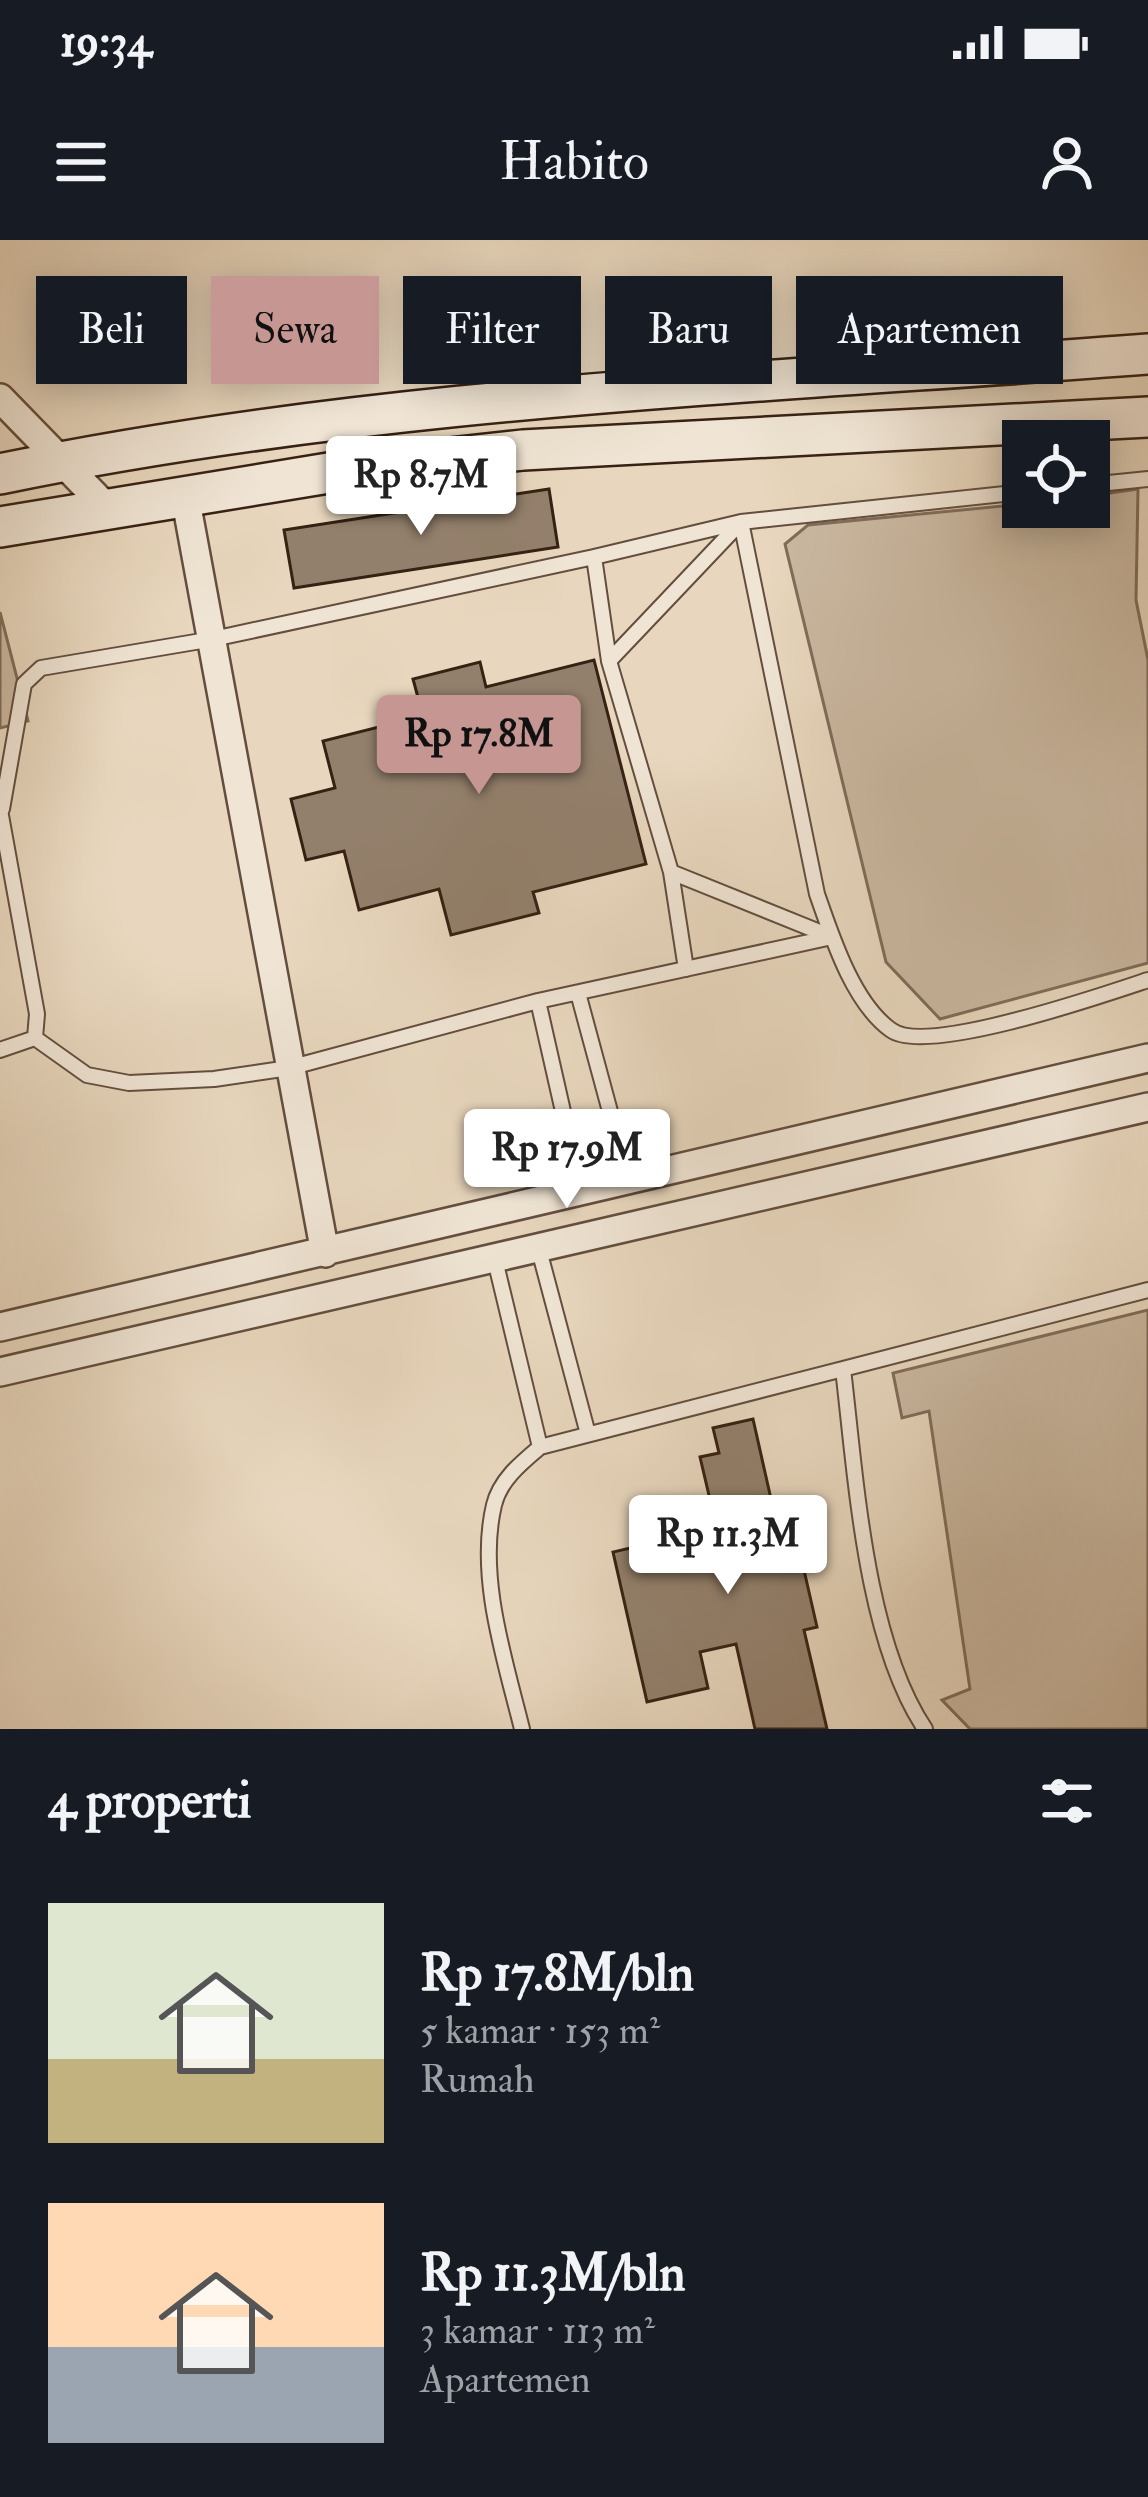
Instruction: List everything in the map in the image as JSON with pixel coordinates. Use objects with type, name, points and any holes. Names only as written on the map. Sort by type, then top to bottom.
[{"type":"street","points":[[0,474],[62,461],[592,393],[1148,354]]},
{"type":"street","points":[[0,398],[106,507]]},
{"type":"street","points":[[0,527],[359,468],[523,450],[1148,417]]},
{"type":"street","points":[[185,496],[325,1253]]},
{"type":"street","points":[[0,1327],[1148,1058]]},
{"type":"street","points":[[948,1105],[962,1154]]},
{"type":"street","points":[[0,1372],[1148,1108]]},
{"type":"lane","points":[[1110,483],[1148,479]]},
{"type":"lane","points":[[35,1038],[38,1014],[1,810],[24,683],[41,668],[213,639],[741,523],[1002,494]]},
{"type":"lane","points":[[609,661],[741,523]]},
{"type":"lane","points":[[741,523],[765,656],[832,937],[868,1002],[892,1031],[922,1041],[1067,1007],[1148,980]]},
{"type":"lane","points":[[594,557],[609,661],[671,872],[686,969]]},
{"type":"lane","points":[[671,872],[832,937]]},
{"type":"lane","points":[[35,1038],[87,1076],[129,1083],[290,1068],[538,1000],[832,937]]},
{"type":"lane","points":[[578,993],[628,1178]]},
{"type":"lane","points":[[538,1000],[581,1191]]},
{"type":"lane","points":[[0,1050],[35,1038]]},
{"type":"lane","points":[[539,1250],[588,1434]]},
{"type":"lane","points":[[495,1260],[540,1447]]},
{"type":"lane","points":[[522,1729],[499,1634],[490,1543],[495,1502],[512,1470],[540,1447],[1148,1289]]},
{"type":"lane","points":[[843,1369],[880,1634],[903,1696],[925,1729]]},
{"type":"shaded area","points":[[1138,489],[1136,600],[1148,660],[1148,963],[940,1019],[886,962],[785,544],[808,525],[1002,506],[1002,528],[1110,528],[1110,493]]},
{"type":"shaded area","points":[[0,612],[28,721],[0,728]]},
{"type":"shaded area","points":[[1148,1310],[1148,1729],[970,1729],[942,1700],[970,1689],[929,1411],[902,1418],[893,1373]]},
{"type":"building","points":[[549,489],[558,547],[294,588],[284,530]]},
{"type":"building","points":[[594,660],[646,864],[533,892],[539,913],[451,935],[439,889],[359,910],[344,851],[306,860],[291,799],[335,788],[323,741],[423,716],[413,679],[480,662],[486,687]]},
{"type":"building","points":[[753,1419],[780,1539],[796,1535],[817,1627],[804,1630],[827,1729],[755,1729],[736,1644],[700,1652],[708,1688],[647,1702],[613,1552],[673,1538],[679,1565],[723,1555],[700,1457],[719,1453],[713,1428]]}]
